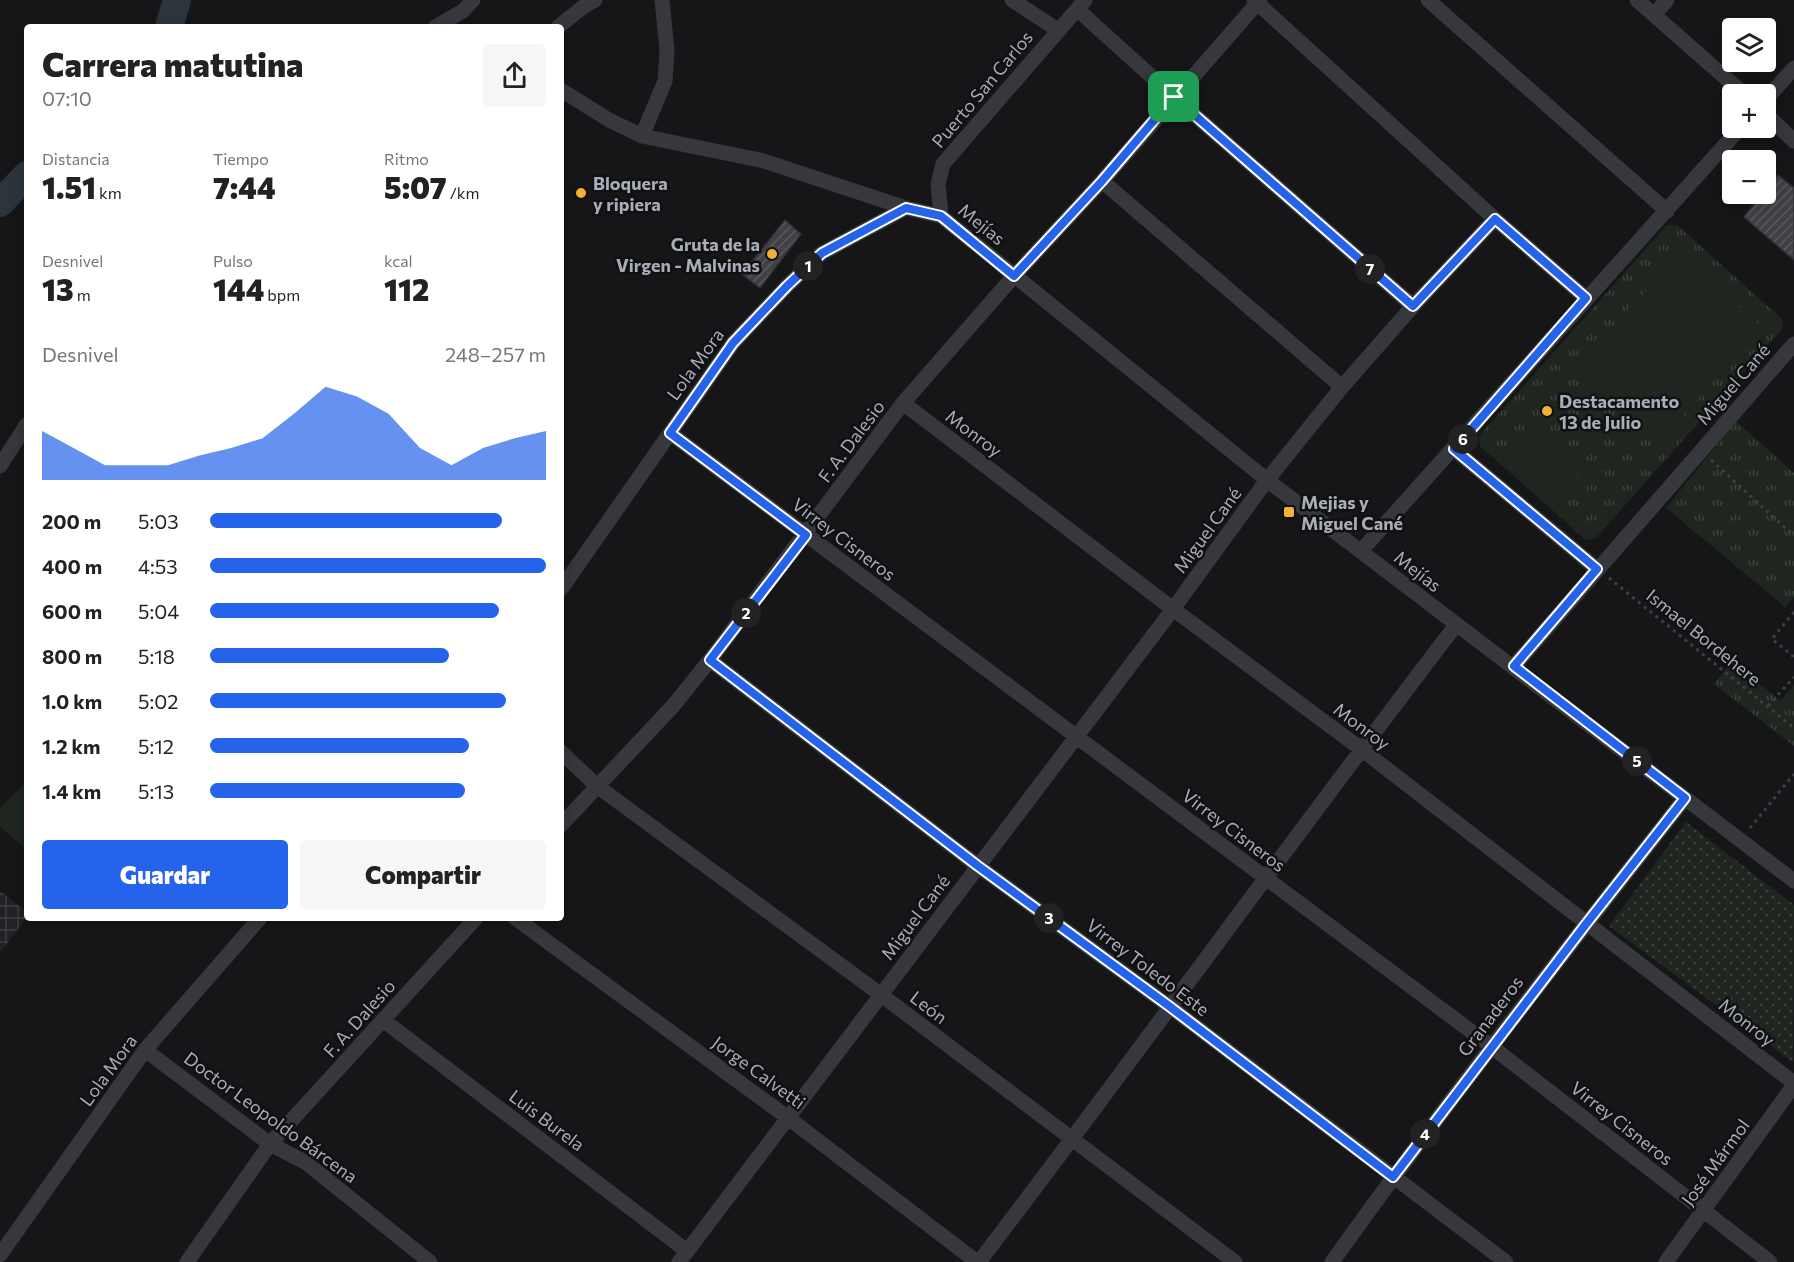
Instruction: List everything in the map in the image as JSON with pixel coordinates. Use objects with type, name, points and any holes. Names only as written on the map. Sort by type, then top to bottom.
[{"type":"street","points":[[440,24],[463,11],[473,0]]},
{"type":"street","points":[[562,24],[595,0]]},
{"type":"street","points":[[642,136],[665,81],[667,50],[662,0]]},
{"type":"street","points":[[1012,0],[1058,30]]},
{"type":"street","points":[[1428,0],[1667,211]]},
{"type":"street","points":[[1636,0],[1732,84]]},
{"type":"street","points":[[1653,15],[1667,0]]},
{"type":"street","points":[[1257,1],[1495,219],[1586,298]]},
{"type":"street","name":"F. A. Dalesio","points":[[564,822],[673,705],[710,660],[903,403],[1014,276],[1102,181],[1257,1]]},
{"type":"street","points":[[1081,4],[1174,97],[1413,306]]},
{"type":"street","name":"Puerto San Carlos","points":[[941,216],[938,184],[943,164],[1081,4]]},
{"type":"street","points":[[1776,88],[1794,68]]},
{"type":"street","name":"Mejías","points":[[564,92],[609,120],[642,136],[764,161],[906,208],[941,216],[1267,480],[1794,881]]},
{"type":"street","points":[[1776,124],[1794,141]]},
{"type":"street","points":[[1361,551],[1731,138]]},
{"type":"street","points":[[1102,181],[1342,387]]},
{"type":"street","name":"Lola Mora","points":[[564,585],[733,343],[822,253],[906,208]]},
{"type":"street","name":"Miguel Cané","points":[[683,1256],[1173,609],[1267,480],[1342,387],[1413,306],[1495,219]]},
{"type":"street","name":"Miguel Cané","points":[[1514,666],[1794,344]]},
{"type":"street","name":"Monroy","points":[[903,403],[1361,749],[1794,1084]]},
{"type":"street","points":[[0,466],[24,429]]},
{"type":"street","name":"Virrey Cisneros","points":[[670,433],[1491,1047],[1770,1262]]},
{"type":"street","points":[[1454,449],[1597,569]]},
{"type":"street","points":[[978,1262],[1072,1140],[1169,1006],[1456,625]]},
{"type":"street","name":"Virrey Toledo Este","points":[[710,660],[978,866],[1169,1006],[1506,1262]]},
{"type":"street","name":"León","points":[[564,755],[597,786],[880,994],[1235,1262]]},
{"type":"street","name":"Granaderos","points":[[1332,1262],[1491,1047],[1685,798]]},
{"type":"street","name":"Lola Mora","points":[[0,1256],[145,1050],[257,921]]},
{"type":"street","name":"F. A. Dalesio","points":[[187,1262],[270,1144],[473,921]]},
{"type":"street","name":"Jorge Calvetti","points":[[519,921],[787,1117],[978,1262]]},
{"type":"street","name":"Luis Burela","points":[[383,1020],[683,1256]]},
{"type":"street","name":"Doctor Leopoldo Bárcena","points":[[145,1050],[270,1144],[305,1162],[430,1262]]},
{"type":"street","name":"José Mármol","points":[[1666,1262],[1794,1084]]},
{"type":"path","points":[[1700,451],[1794,536]]},
{"type":"path","name":"Ismael Bordehere","points":[[1597,569],[1794,728]]},
{"type":"path","points":[[1794,612],[1772,639],[1794,657]]},
{"type":"path","points":[[1768,706],[1794,677]]},
{"type":"path","points":[[1741,839],[1794,774]]},
{"type":"shaded area","points":[[0,891],[24,910],[25,921],[0,952]]},
{"type":"green space","points":[[1667,225],[1677,225],[1782,319],[1783,328],[1595,539],[1586,540],[1480,446],[1479,436]]},
{"type":"green space","points":[[1679,253],[1762,327],[1656,445],[1574,371]]},
{"type":"green space","points":[[1532,421],[1583,468],[1554,499],[1503,451]]},
{"type":"green space","points":[[1736,421],[1794,473],[1794,597],[1785,607],[1666,508]]},
{"type":"green space","points":[[1732,662],[1781,701],[1794,685],[1794,746],[1714,684]]},
{"type":"green space","points":[[24,784],[24,847],[0,827],[0,808]]},
{"type":"green space","points":[[1686,822],[1794,905],[1793,1062],[1609,926]]},
{"type":"building","points":[[1778,175],[1794,188],[1794,260],[1744,217],[1754,204],[1776,204],[1776,178]]},
{"type":"building","name":"Gruta de la Virgen - Malvinas","points":[[785,220],[801,234],[760,288],[742,274]]},
{"type":"waterway","points":[[170,24],[177,0]]},
{"type":"waterway","points":[[0,203],[24,178]]},
{"type":"place","name":"Bloquera y ripiera","points":[[581,193]]},
{"type":"place","name":"Gruta de la Virgen - Malvinas","points":[[772,254]]},
{"type":"place","name":"Destacamento 13 de Julio","points":[[1547,411]]},
{"type":"place","name":"Mejias y Miguel Cané","points":[[1289,512]]},
{"type":"route","points":[[1174,97],[1413,306],[1495,219],[1586,298],[1454,449],[1597,569],[1514,666],[1685,798],[1393,1177],[1169,1006],[978,866],[710,660],[806,535],[670,433],[733,343],[822,253],[906,208],[941,216],[1014,276],[1102,181],[1174,97]]}]
